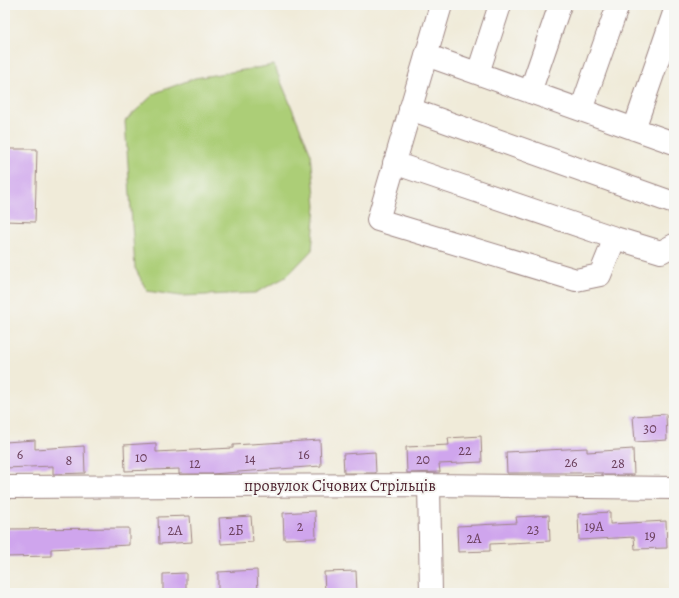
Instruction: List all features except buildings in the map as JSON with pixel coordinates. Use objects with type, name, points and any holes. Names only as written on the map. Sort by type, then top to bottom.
[{"type":"street","points":[[441,5],[378,220],[576,280],[600,275],[615,238]]},
{"type":"street","points":[[478,73],[500,5]]},
{"type":"street","points":[[530,92],[560,5]]},
{"type":"street","points":[[581,110],[618,5]]},
{"type":"street","points":[[634,129],[674,13]]},
{"type":"street","points":[[426,54],[674,143]]},
{"type":"street","points":[[410,108],[674,204]]},
{"type":"street","points":[[394,163],[615,238],[661,252],[674,245]]},
{"type":"street","points":[[429,485],[431,593]]},
{"type":"street","name":"провулок Січових Стрільців","points":[[5,487],[429,485],[674,488]]},
{"type":"green space","points":[[274,65],[311,154],[316,206],[312,250],[286,277],[255,293],[181,296],[147,291],[135,268],[125,121],[155,93],[195,78]]}]
